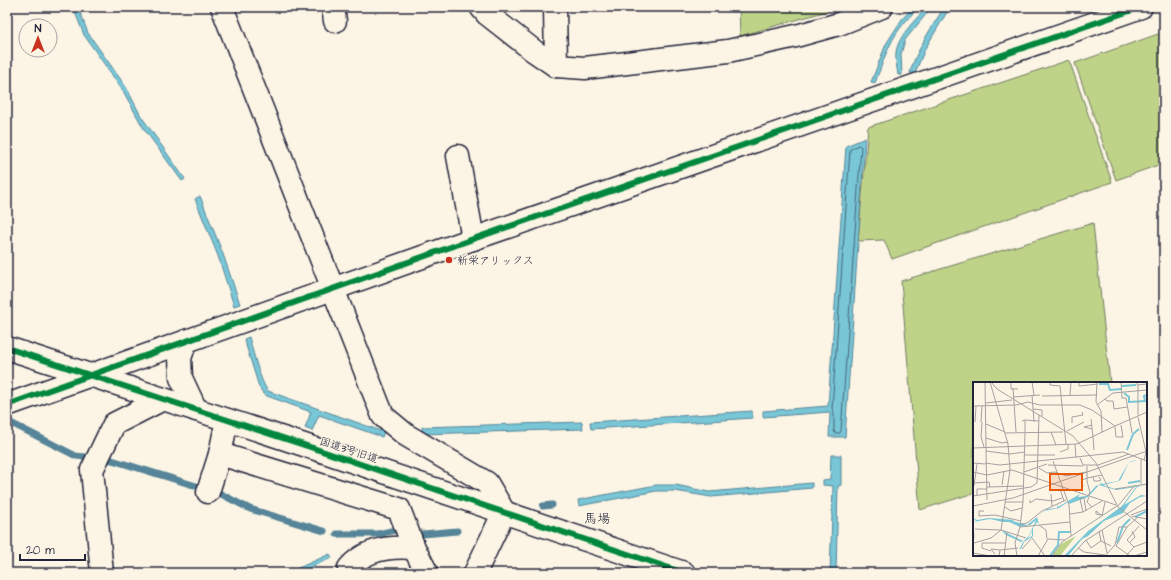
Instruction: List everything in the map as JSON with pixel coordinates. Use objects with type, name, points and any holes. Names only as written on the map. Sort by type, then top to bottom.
[{"type":"street","points":[[222,7],[383,416],[406,435],[487,483],[504,512],[475,573]]},
{"type":"street","points":[[481,7],[487,14],[534,51],[556,66],[585,68],[728,51],[796,36],[832,26],[882,7]]},
{"type":"street","points":[[555,7],[556,66]]},
{"type":"street","points":[[7,405],[473,239],[1141,7]]},
{"type":"street","points":[[458,156],[473,239]]},
{"type":"street","points":[[186,341],[180,358],[181,378],[196,410]]},
{"type":"street","name":"国道3号旧道","points":[[7,348],[684,573]]},
{"type":"street","points":[[102,573],[92,470],[114,424],[163,399]]},
{"type":"street","points":[[208,492],[220,454],[227,420]]},
{"type":"street","points":[[220,454],[399,508],[414,548],[427,573]]},
{"type":"street","points":[[351,573],[349,568],[356,560],[370,553],[399,547],[414,548]]},
{"type":"green space","points":[[739,7],[834,7],[824,12],[740,36]]},
{"type":"green space","points":[[1164,32],[1164,163],[1116,180],[1075,63]]},
{"type":"green space","points":[[1069,60],[1112,182],[892,259],[884,240],[858,241],[868,127]]},
{"type":"green space","points":[[1093,223],[1110,382],[973,382],[973,493],[920,510],[901,281]]},
{"type":"water","points":[[73,7],[78,7],[88,33],[126,87],[141,116],[185,179],[182,181],[144,129],[123,91],[84,35]]},
{"type":"water","points":[[913,7],[919,7],[896,34],[886,54],[875,83],[871,82],[886,44],[902,19]]},
{"type":"water","points":[[927,7],[932,7],[905,40],[901,54],[902,75],[898,75],[896,64],[897,47],[908,28]]},
{"type":"water","points":[[945,7],[950,7],[925,49],[915,73],[910,73],[930,29]]},
{"type":"water","points":[[865,138],[845,437],[829,437],[830,412],[763,417],[763,411],[828,406],[846,146]]},
{"type":"water","points":[[200,196],[223,254],[240,304],[234,306],[218,256],[195,199]]},
{"type":"water","points":[[249,337],[260,373],[268,391],[384,432],[382,437],[319,415],[312,431],[305,428],[311,412],[267,396],[259,387],[244,339]]},
{"type":"water","points":[[752,411],[753,418],[591,429],[590,422]]},
{"type":"water","points":[[582,422],[583,429],[423,434],[422,427]]},
{"type":"water","points":[[831,455],[841,455],[841,485],[838,486],[836,573],[830,573],[833,486],[823,485],[823,480],[830,479]]},
{"type":"water","points":[[812,483],[812,488],[711,497],[675,491],[656,491],[579,506],[578,500],[656,485],[676,485],[709,492]]},
{"type":"water","points":[[330,554],[332,558],[296,573],[287,573]]},
{"type":"waterway","points":[[11,423],[76,456],[112,460],[219,493],[250,509],[324,531]]},
{"type":"waterway","points":[[543,506],[552,505]]},
{"type":"waterway","points":[[337,534],[378,534],[400,529]]},
{"type":"waterway","points":[[423,534],[457,531]]},
{"type":"cycle path","points":[[7,405],[473,239],[1141,7]]},
{"type":"cycle path","points":[[7,348],[301,444],[684,573]]},
{"type":"place","name":"新栄アリックス","points":[[449,260]]},
{"type":"district","name":"馬場","points":[[597,519]]}]
